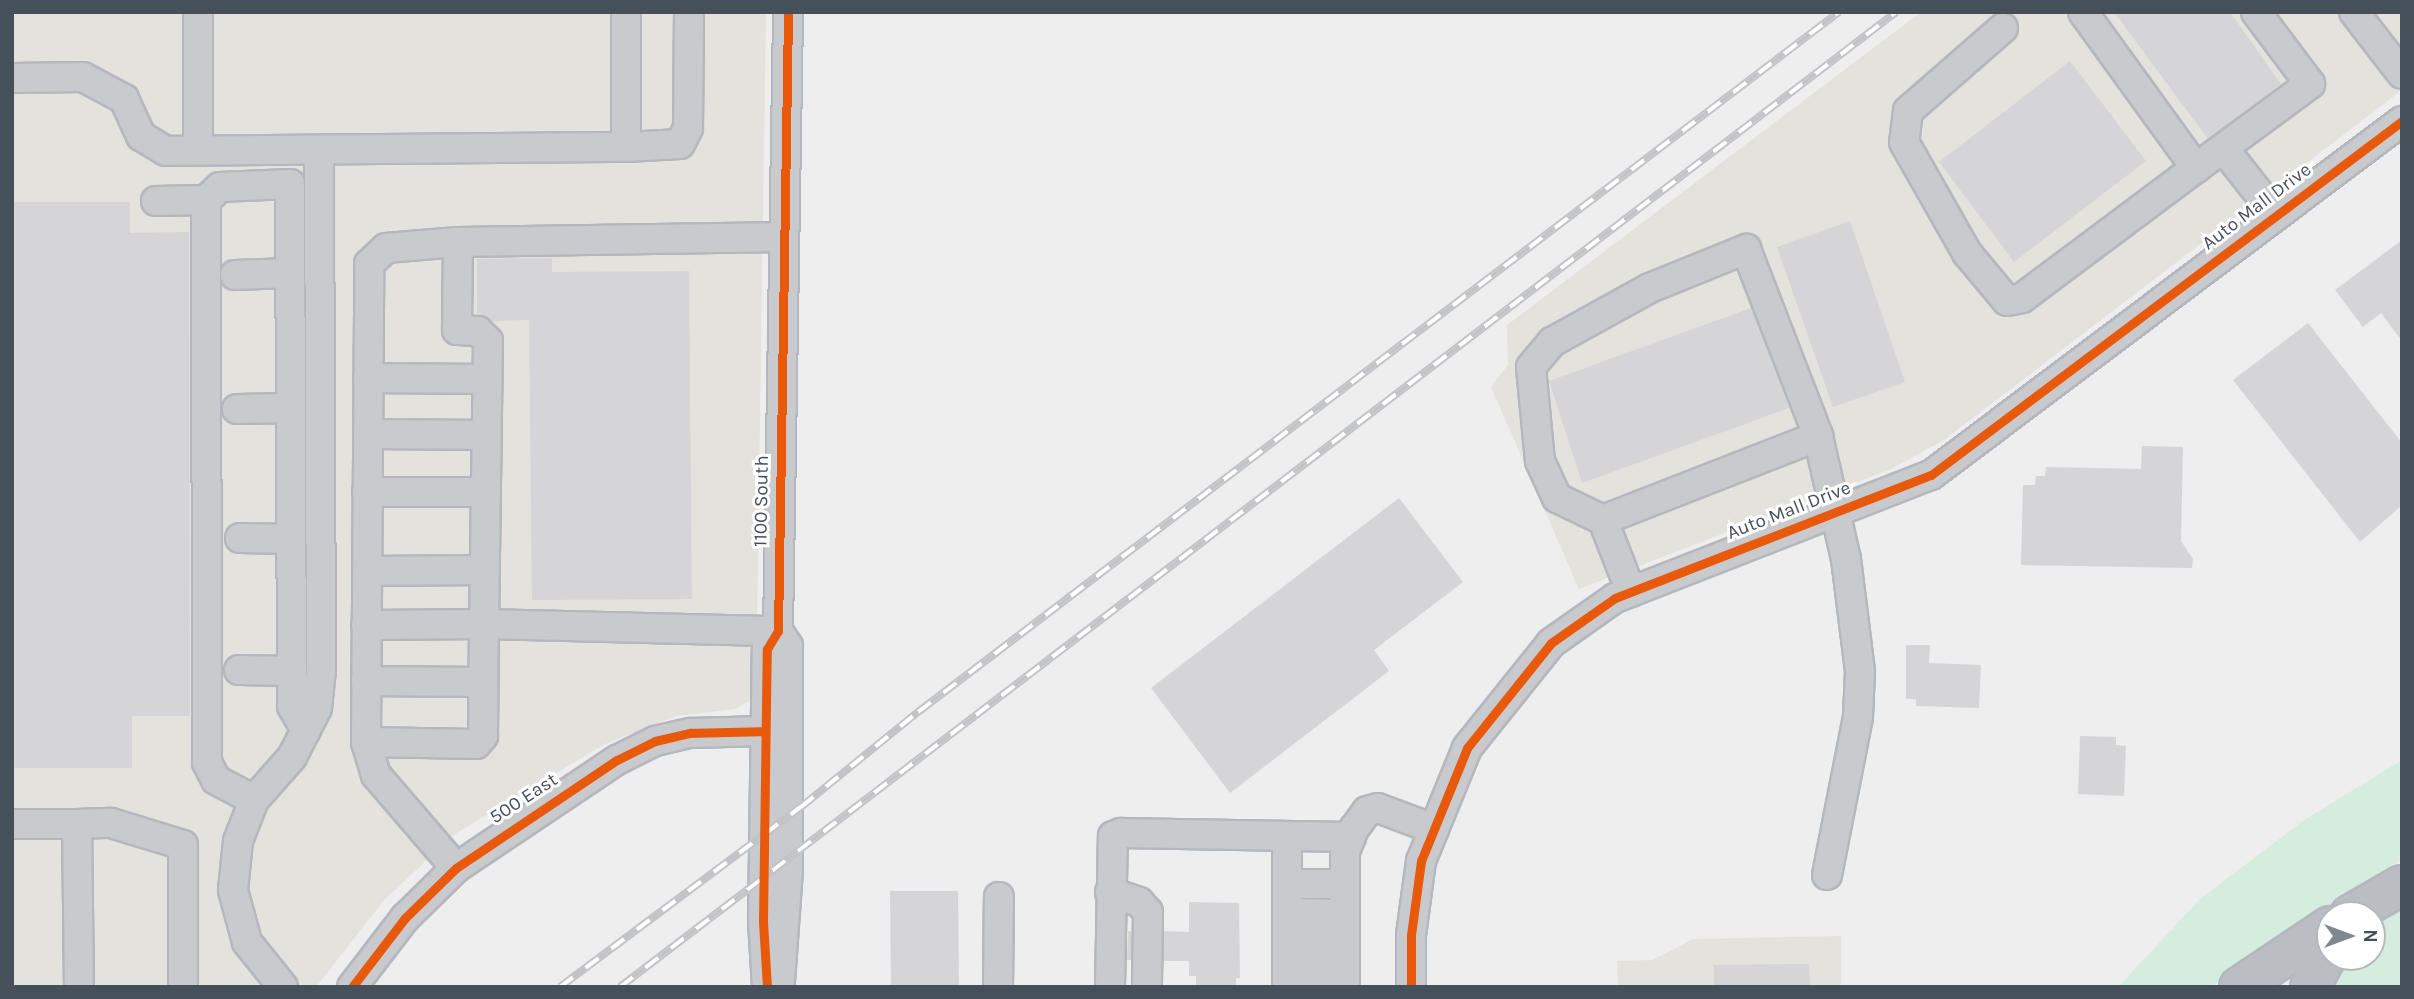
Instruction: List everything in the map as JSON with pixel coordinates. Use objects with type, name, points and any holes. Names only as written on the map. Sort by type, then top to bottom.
[{"type":"highway","points":[[2239,987],[2316,935]]},
{"type":"highway","points":[[2310,987],[2319,971]]},
{"type":"street","points":[[198,12],[198,149]]},
{"type":"street","points":[[626,12],[626,147]]},
{"type":"street","points":[[12,78],[83,76],[124,99],[141,136],[166,151],[626,147],[680,144],[688,128],[688,12]]},
{"type":"street","name":"1100 South","points":[[767,987],[763,921],[765,731],[767,649],[778,631],[788,12]]},
{"type":"street","points":[[2083,12],[2196,168]]},
{"type":"street","points":[[2003,28],[1908,111],[1904,142],[1967,253],[2007,300],[2022,298],[2310,83],[2256,12]]},
{"type":"street","points":[[2354,12],[2402,74]]},
{"type":"street","name":"Auto Mall Drive","points":[[1410,987],[1411,935],[1420,861],[1467,748],[1550,643],[1615,598],[1931,475],[2402,121]]},
{"type":"street","points":[[2224,149],[2276,215]]},
{"type":"street","points":[[283,987],[247,942],[233,890],[238,841],[254,800],[292,757],[317,708],[321,671],[319,150]]},
{"type":"street","points":[[156,201],[206,200],[220,187],[289,184],[292,706],[306,730]]},
{"type":"street","points":[[206,200],[207,762],[216,780],[254,800]]},
{"type":"street","points":[[456,868],[376,775],[366,742],[369,264],[386,248],[458,243],[784,237]]},
{"type":"street","points":[[366,742],[476,744],[483,736],[488,341],[478,331],[457,330],[458,243]]},
{"type":"street","points":[[1631,592],[1604,520],[1557,498],[1540,461],[1531,367],[1552,342],[1650,288],[1746,248],[1818,436],[1846,559],[1860,671],[1858,717],[1827,875]]},
{"type":"street","points":[[235,275],[290,273]]},
{"type":"street","points":[[368,378],[487,379]]},
{"type":"street","points":[[237,409],[289,408]]},
{"type":"street","points":[[368,434],[487,435]]},
{"type":"street","points":[[1604,520],[1818,436]]},
{"type":"street","points":[[367,492],[486,492]]},
{"type":"street","points":[[240,538],[290,539]]},
{"type":"street","points":[[367,571],[485,570]]},
{"type":"street","points":[[366,625],[484,624],[778,631]]},
{"type":"street","name":"1100 South","points":[[778,631],[788,646],[788,870],[779,987]]},
{"type":"street","points":[[239,670],[291,671]]},
{"type":"street","points":[[366,681],[483,682]]},
{"type":"street","name":"500 East","points":[[352,987],[405,918],[456,868],[498,837],[635,750],[691,733],[765,731]]},
{"type":"street","points":[[1345,957],[1345,852],[1367,811],[1378,808],[1434,829]]},
{"type":"street","points":[[12,824],[111,823],[183,845],[183,987]]},
{"type":"street","points":[[77,824],[79,987]]},
{"type":"street","points":[[1110,987],[1113,836],[1351,837]]},
{"type":"street","points":[[1287,836],[1287,957]]},
{"type":"street","points":[[1287,884],[1345,884]]},
{"type":"street","points":[[1110,892],[1139,902],[1148,912],[1147,987]]},
{"type":"street","points":[[998,987],[999,897]]},
{"type":"street","points":[[1287,957],[1345,957]]},
{"type":"street","points":[[1287,957],[1345,957]]},
{"type":"shaded area","points":[[12,12],[766,12],[756,691],[751,700],[735,709],[676,716],[603,745],[455,834],[385,899],[316,987],[12,987]]},
{"type":"shaded area","points":[[1921,12],[2402,12],[2402,90],[1944,440],[1889,470],[1579,589],[1491,387],[1508,365],[1507,325]]},
{"type":"shaded area","points":[[1841,936],[1841,987],[1618,987],[1617,961],[1652,960],[1693,939]]},
{"type":"green space","points":[[2402,760],[2402,859],[2339,901],[2316,901],[2316,917],[2211,987],[2118,987],[2200,899],[2304,820]]},
{"type":"green space","points":[[2402,900],[2402,987],[2320,987],[2329,971],[2386,971],[2386,911]]},
{"type":"building","points":[[2114,12],[2230,12],[2281,84],[2208,139]]},
{"type":"building","points":[[2070,61],[2146,161],[2014,262],[1939,162]]},
{"type":"building","points":[[12,202],[130,202],[130,233],[189,232],[190,716],[132,716],[132,768],[12,768]]},
{"type":"building","points":[[1850,221],[1905,382],[1833,407],[1777,247]]},
{"type":"building","points":[[2402,240],[2402,341],[2381,313],[2363,327],[2335,290]]},
{"type":"building","points":[[552,258],[552,272],[689,271],[692,599],[532,600],[529,320],[491,321],[477,314],[477,259]]},
{"type":"building","points":[[1751,308],[1789,408],[1582,483],[1549,381]]},
{"type":"building","points":[[2308,323],[2402,443],[2402,505],[2360,542],[2233,380]]},
{"type":"building","points":[[2142,446],[2183,447],[2181,541],[2193,559],[2192,568],[2021,565],[2023,485],[2035,485],[2036,476],[2045,476],[2046,467],[2141,469]]},
{"type":"building","points":[[1399,498],[1463,582],[1374,650],[1389,671],[1230,793],[1151,688]]},
{"type":"building","points":[[1906,645],[1930,645],[1929,663],[1981,665],[1979,708],[1916,706],[1916,699],[1906,699]]},
{"type":"building","points":[[2080,736],[2116,737],[2116,745],[2126,746],[2124,796],[2078,794]]},
{"type":"building","points":[[890,891],[958,891],[959,987],[891,987]]},
{"type":"building","points":[[1189,902],[1239,903],[1240,978],[1236,978],[1236,987],[1196,987],[1196,976],[1189,976],[1189,961],[1164,961],[1164,931],[1189,932]]},
{"type":"building","points":[[1128,931],[1131,931],[1131,960],[1127,960]]},
{"type":"building","points":[[1809,964],[1810,987],[1714,987],[1714,965]]},
{"type":"railway","points":[[560,987],[801,807],[918,712],[1839,12]]},
{"type":"railway","points":[[620,987],[1896,12]]},
{"type":"cycle path","points":[[767,987],[763,921],[767,649],[778,631],[788,12]]},
{"type":"cycle path","points":[[1411,987],[1411,935],[1421,861],[1467,748],[1551,643],[1615,598],[1931,475],[2402,121]]},
{"type":"cycle path","points":[[352,987],[405,918],[456,868],[617,760],[655,741],[691,733],[765,731]]}]
